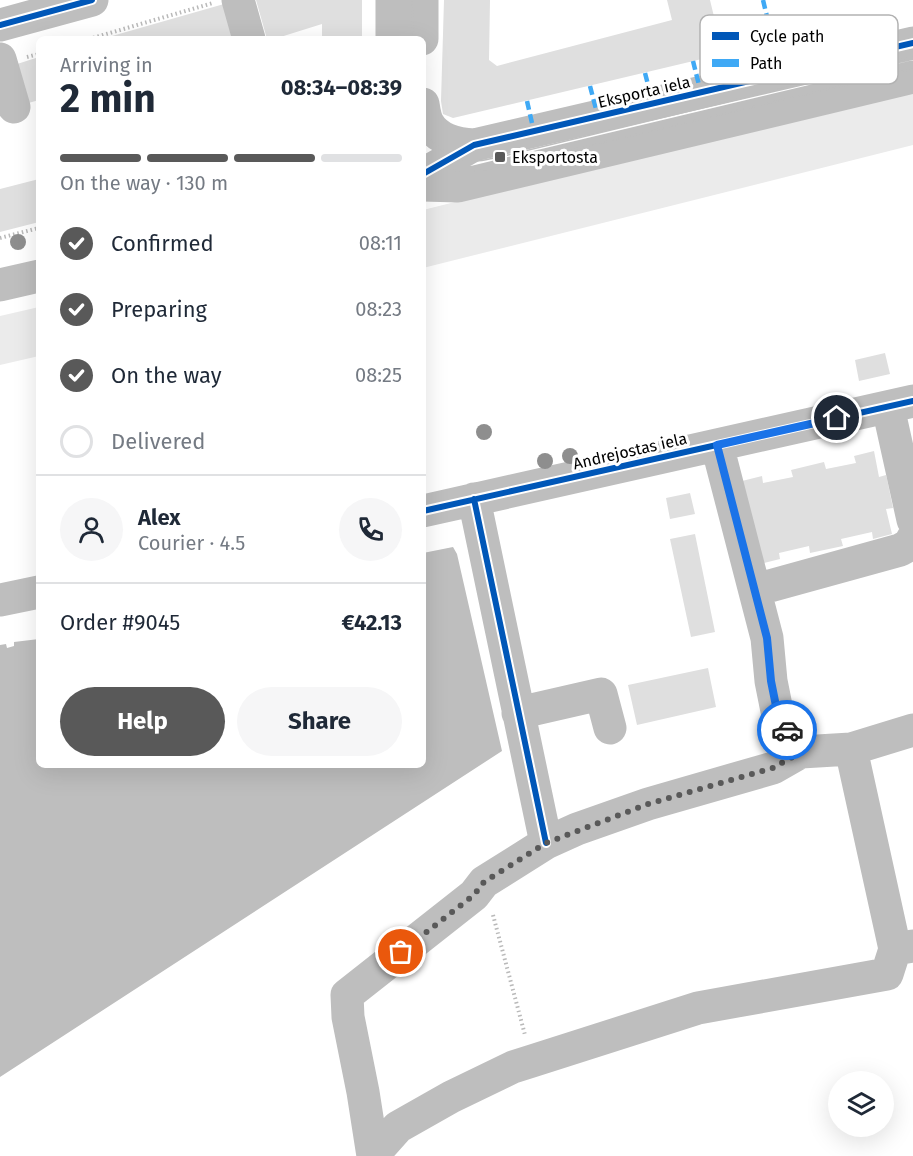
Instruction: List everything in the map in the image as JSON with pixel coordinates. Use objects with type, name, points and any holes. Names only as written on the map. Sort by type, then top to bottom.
[{"type":"street","points":[[0,25],[92,0]]},
{"type":"street","points":[[237,0],[248,36]]},
{"type":"street","points":[[392,0],[392,36]]},
{"type":"street","points":[[422,0],[422,36]]},
{"type":"street","name":"Eksporta iela","points":[[898,46],[913,43]]},
{"type":"street","points":[[0,59],[14,107]]},
{"type":"street","points":[[898,81],[913,77]]},
{"type":"street","name":"Eksporta iela","points":[[426,172],[474,145],[737,84]]},
{"type":"street","points":[[426,185],[458,186],[884,84]]},
{"type":"street","points":[[426,118],[433,129],[446,139],[457,144],[474,145]]},
{"type":"street","points":[[0,285],[36,277]]},
{"type":"street","points":[[901,404],[913,520]]},
{"type":"street","name":"Andrejostas iela","points":[[426,510],[901,404]]},
{"type":"street","points":[[717,445],[767,638],[771,681],[778,716],[801,752]]},
{"type":"street","points":[[474,500],[546,843]]},
{"type":"street","points":[[755,590],[900,550],[909,545],[913,538]]},
{"type":"street","points":[[0,600],[36,593]]},
{"type":"street","points":[[518,713],[601,694],[610,728]]},
{"type":"street","points":[[373,1155],[346,996],[474,895],[484,882],[546,843],[648,804],[773,768],[801,752],[851,749],[913,730]]},
{"type":"street","points":[[373,1155],[398,1127],[451,1097],[513,1067],[698,1008],[888,974],[904,947],[851,749]]},
{"type":"path","points":[[99,36],[223,0]]},
{"type":"path","points":[[0,238],[36,229]]},
{"type":"path","points":[[484,882],[532,1061]]},
{"type":"shaded area","points":[[913,88],[913,145],[426,267],[426,209]]},
{"type":"shaded area","points":[[36,308],[36,357],[0,365],[0,316]]},
{"type":"shaded area","points":[[453,547],[457,554],[502,751],[0,1077],[0,645],[6,644],[7,648],[14,646],[14,642],[36,639],[36,768],[426,768],[426,552]]},
{"type":"building","points":[[256,0],[362,0],[362,36],[322,36],[322,24],[284,36],[266,36]]},
{"type":"building","points":[[444,0],[490,0],[489,60],[497,66],[672,20],[667,0],[710,0],[714,15],[700,15],[700,59],[453,118],[443,114],[441,101]]},
{"type":"building","points":[[224,4],[233,36],[112,36]]},
{"type":"building","points":[[36,58],[36,101],[25,104],[14,65]]},
{"type":"building","points":[[36,180],[36,223],[0,232],[0,189]]},
{"type":"building","points":[[885,353],[890,374],[859,381],[855,360]]},
{"type":"building","points":[[874,451],[879,477],[886,475],[887,479],[893,508],[886,509],[892,534],[873,539],[872,532],[841,539],[843,546],[810,553],[809,546],[779,553],[780,559],[764,563],[742,481],[762,476],[763,483],[793,477],[791,470],[824,462],[826,469],[856,463],[854,456]]},
{"type":"building","points":[[690,493],[695,514],[670,519],[666,498]]},
{"type":"building","points":[[695,534],[715,632],[691,637],[670,539]]},
{"type":"building","points":[[708,668],[716,707],[637,725],[628,685]]},
{"type":"tram line","points":[[401,0],[401,36]]},
{"type":"tram line","points":[[412,0],[413,36]]},
{"type":"tram line","points":[[898,61],[913,57]]},
{"type":"tram line","points":[[898,73],[913,69]]},
{"type":"tram line","points":[[426,134],[439,148],[453,157],[468,161],[482,161],[801,84]]},
{"type":"tram line","points":[[426,157],[439,165],[455,170],[491,169],[850,84]]},
{"type":"marked path","points":[[763,0],[767,15]]},
{"type":"marked path","points":[[693,61],[699,85]]},
{"type":"marked path","points":[[645,73],[651,96]]},
{"type":"marked path","points":[[590,86],[596,109]]},
{"type":"marked path","points":[[527,101],[532,123]]},
{"type":"cycle path","points":[[0,25],[92,0]]},
{"type":"cycle path","points":[[898,46],[913,43]]},
{"type":"cycle path","points":[[426,172],[474,145],[737,84]]},
{"type":"cycle path","points":[[426,510],[913,401]]},
{"type":"cycle path","points":[[474,499],[546,843]]},
{"type":"way so far","points":[[401,952],[474,895],[484,882],[546,843],[648,804],[773,768],[801,752],[787,730]]},
{"type":"place","name":"Eksportosta","points":[[500,157]]},
{"type":"route","points":[[787,730],[778,716],[771,681],[767,638],[717,445],[837,418]]}]
